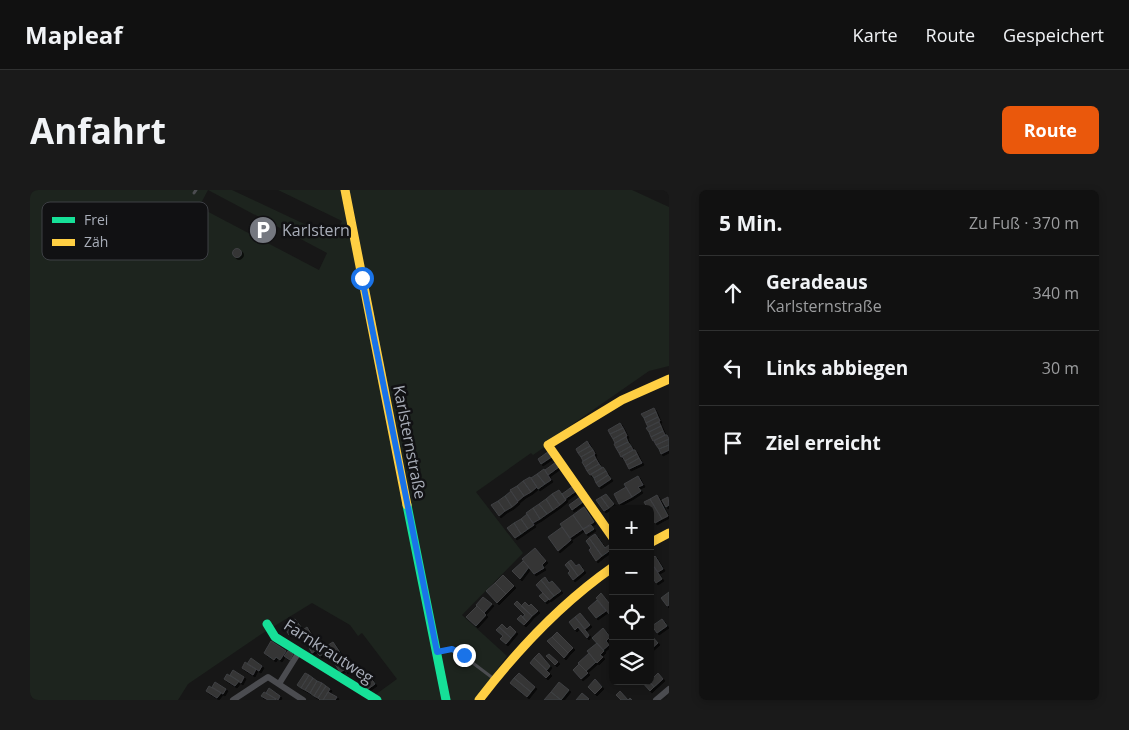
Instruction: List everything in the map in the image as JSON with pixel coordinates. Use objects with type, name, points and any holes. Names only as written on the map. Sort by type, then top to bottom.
[{"type":"street","name":"Karlsternstraße","points":[[345,190],[446,700]]},
{"type":"street","points":[[609,532],[548,445],[616,403],[669,379]]},
{"type":"street","points":[[654,541],[669,533]]},
{"type":"street","points":[[479,700],[512,657],[553,615],[588,585],[609,571]]},
{"type":"street","name":"Farnkrautweg","points":[[266,624],[275,636],[377,700]]},
{"type":"street","points":[[279,684],[300,652]]},
{"type":"street","points":[[233,700],[268,677],[303,700]]},
{"type":"street","points":[[656,700],[669,689]]},
{"type":"lane","points":[[437,652],[450,649],[457,651],[494,680]]},
{"type":"shaded area","points":[[30,190],[208,190],[232,190],[334,238],[342,221],[278,190],[632,190],[669,207],[669,366],[649,371],[544,444],[546,446],[533,455],[531,453],[476,492],[523,553],[462,615],[507,656],[475,700],[382,700],[375,695],[397,679],[362,633],[358,636],[350,625],[312,603],[260,635],[188,684],[178,700],[30,700]]},
{"type":"building","points":[[237,248],[242,253],[237,258],[232,253]]},
{"type":"building","points":[[654,408],[656,412],[644,418],[641,414]]},
{"type":"building","points":[[656,412],[658,417],[646,423],[644,418]]},
{"type":"building","points":[[658,417],[660,421],[648,427],[646,423]]},
{"type":"building","points":[[659,422],[661,426],[649,432],[646,428]]},
{"type":"building","points":[[620,423],[623,428],[610,434],[608,430]]},
{"type":"building","points":[[661,426],[663,431],[651,437],[649,432]]},
{"type":"building","points":[[623,428],[625,432],[613,439],[610,434]]},
{"type":"building","points":[[663,431],[665,435],[653,441],[651,437]]},
{"type":"building","points":[[625,432],[627,436],[615,443],[613,439]]},
{"type":"building","points":[[665,435],[669,439],[656,445],[654,441]]},
{"type":"building","points":[[626,437],[628,442],[616,448],[614,444]]},
{"type":"building","points":[[669,439],[669,445],[659,449],[656,445]]},
{"type":"building","points":[[587,441],[590,446],[578,453],[576,449]]},
{"type":"building","points":[[628,442],[631,446],[619,453],[616,448]]},
{"type":"building","points":[[669,445],[669,450],[661,454],[659,449]]},
{"type":"building","points":[[590,446],[593,450],[581,457],[578,453]]},
{"type":"building","points":[[631,446],[633,450],[621,457],[619,453]]},
{"type":"building","points":[[593,450],[595,454],[583,461],[581,457]]},
{"type":"building","points":[[633,450],[637,454],[625,461],[622,456]]},
{"type":"building","points":[[549,451],[553,456],[541,464],[538,459]]},
{"type":"building","points":[[637,454],[639,458],[627,465],[625,461]]},
{"type":"building","points":[[594,455],[596,459],[585,467],[582,462]]},
{"type":"building","points":[[639,458],[642,463],[629,469],[627,465]]},
{"type":"building","points":[[596,459],[599,464],[587,471],[585,467]]},
{"type":"building","points":[[556,462],[559,467],[548,475],[545,470]]},
{"type":"building","points":[[599,464],[602,468],[590,475],[587,471]]},
{"type":"building","points":[[603,467],[606,471],[594,478],[591,474]]},
{"type":"building","points":[[544,469],[551,480],[545,484],[537,474]]},
{"type":"building","points":[[606,471],[608,475],[596,483],[594,478]]},
{"type":"building","points":[[537,474],[545,484],[538,489],[531,478]]},
{"type":"building","points":[[608,475],[611,479],[599,487],[596,483]]},
{"type":"building","points":[[638,476],[643,485],[638,487],[641,491],[632,497],[624,484]]},
{"type":"building","points":[[530,477],[537,487],[531,492],[523,481]]},
{"type":"building","points":[[523,481],[531,492],[524,496],[517,486]]},
{"type":"building","points":[[517,486],[524,496],[518,501],[510,490]]},
{"type":"building","points":[[573,486],[576,491],[565,499],[562,494]]},
{"type":"building","points":[[626,487],[632,497],[619,504],[614,494]]},
{"type":"building","points":[[559,490],[566,500],[560,505],[552,494]]},
{"type":"building","points":[[511,491],[518,502],[512,507],[505,496]]},
{"type":"building","points":[[552,494],[560,505],[553,510],[546,499]]},
{"type":"building","points":[[606,494],[614,504],[609,505],[609,508],[601,497]]},
{"type":"building","points":[[657,495],[668,516],[662,519],[650,499]]},
{"type":"building","points":[[505,496],[512,507],[505,511],[498,501]]},
{"type":"building","points":[[580,497],[583,502],[572,510],[569,505]]},
{"type":"building","points":[[601,497],[609,508],[604,511],[596,500]]},
{"type":"building","points":[[668,497],[669,505],[666,507],[662,500]]},
{"type":"building","points":[[546,499],[553,510],[547,514],[539,504]]},
{"type":"building","points":[[650,499],[654,505],[646,505],[644,502]]},
{"type":"building","points":[[498,501],[505,511],[499,516],[491,505]]},
{"type":"building","points":[[539,504],[547,514],[540,519],[533,508]]},
{"type":"building","points":[[654,506],[662,519],[655,523],[654,521]]},
{"type":"building","points":[[584,507],[594,522],[583,529],[573,515]]},
{"type":"building","points":[[533,508],[540,519],[533,523],[526,513]]},
{"type":"building","points":[[527,514],[534,525],[528,529],[521,519]]},
{"type":"building","points":[[573,515],[583,529],[570,538],[560,524]]},
{"type":"building","points":[[521,519],[528,529],[521,534],[514,523]]},
{"type":"building","points":[[514,523],[521,534],[515,538],[507,528]]},
{"type":"building","points":[[591,525],[594,529],[586,534],[583,529]]},
{"type":"building","points":[[562,527],[571,540],[558,551],[548,537]]},
{"type":"building","points":[[595,534],[605,548],[609,545],[609,551],[602,556],[589,538]]},
{"type":"building","points":[[589,538],[602,556],[596,561],[586,541]]},
{"type":"building","points":[[535,548],[546,561],[542,565],[544,568],[534,574],[522,559]]},
{"type":"building","points":[[654,557],[663,569],[658,572],[654,566]]},
{"type":"building","points":[[571,560],[576,566],[579,564],[584,571],[578,576],[568,562]]},
{"type":"building","points":[[523,561],[529,567],[520,579],[512,571]]},
{"type":"building","points":[[568,562],[578,576],[573,580],[568,573],[570,571],[565,565]]},
{"type":"building","points":[[654,567],[662,579],[656,583],[654,580]]},
{"type":"building","points":[[503,575],[514,586],[506,594],[495,583]]},
{"type":"building","points":[[545,577],[549,583],[552,581],[561,591],[554,596],[541,580]]},
{"type":"building","points":[[541,580],[554,596],[549,600],[536,585]]},
{"type":"building","points":[[495,583],[506,594],[497,603],[486,591]]},
{"type":"building","points":[[669,592],[669,605],[667,606],[661,598]]},
{"type":"building","points":[[543,593],[549,599],[545,602],[539,596]]},
{"type":"building","points":[[601,593],[609,603],[609,614],[596,598]]},
{"type":"building","points":[[483,597],[492,604],[484,613],[476,605]]},
{"type":"building","points":[[597,600],[606,611],[596,618],[588,608]]},
{"type":"building","points":[[517,601],[532,616],[527,622],[522,617],[525,615],[514,604]]},
{"type":"building","points":[[525,602],[529,606],[531,604],[538,611],[532,616],[521,606]]},
{"type":"building","points":[[477,606],[486,615],[476,626],[466,617]]},
{"type":"building","points":[[580,613],[590,625],[585,629],[575,617]]},
{"type":"building","points":[[521,615],[527,622],[524,625],[517,619]]},
{"type":"building","points":[[575,617],[589,635],[587,638],[578,627],[575,630],[569,622]]},
{"type":"building","points":[[295,619],[301,627],[289,635],[284,627]]},
{"type":"building","points":[[662,619],[667,626],[657,633],[654,625]]},
{"type":"building","points":[[502,624],[507,629],[510,626],[516,632],[511,638],[499,627]]},
{"type":"building","points":[[307,627],[311,634],[304,639],[300,632]]},
{"type":"building","points":[[499,627],[511,638],[506,644],[500,639],[503,636],[496,630]]},
{"type":"building","points":[[603,628],[609,636],[606,641],[609,645],[603,650],[592,638]]},
{"type":"building","points":[[557,632],[573,648],[568,653],[552,637]]},
{"type":"building","points":[[311,634],[316,641],[308,645],[304,639]]},
{"type":"building","points":[[552,637],[568,653],[564,658],[547,641]]},
{"type":"building","points":[[319,638],[325,648],[312,653],[308,646]]},
{"type":"building","points":[[654,638],[658,643],[654,646]]},
{"type":"building","points":[[271,641],[286,651],[280,660],[276,657],[274,660],[264,653]]},
{"type":"building","points":[[333,642],[339,651],[331,657],[325,647]]},
{"type":"building","points":[[597,643],[604,651],[600,655],[603,657],[597,663],[587,651]]},
{"type":"building","points":[[325,648],[327,651],[320,656],[317,653]]},
{"type":"building","points":[[288,651],[293,654],[290,660],[284,656]]},
{"type":"building","points":[[339,651],[342,659],[335,664],[331,657]]},
{"type":"building","points":[[539,653],[550,666],[547,670],[534,658]]},
{"type":"building","points":[[589,653],[596,662],[586,671],[578,663]]},
{"type":"building","points":[[549,654],[558,662],[555,665],[546,656]]},
{"type":"building","points":[[251,658],[262,666],[259,671],[247,664]]},
{"type":"building","points":[[349,658],[354,666],[346,672],[344,670],[340,672],[335,664],[342,659],[344,662]]},
{"type":"building","points":[[534,658],[550,674],[546,678],[530,663]]},
{"type":"building","points":[[245,662],[256,669],[253,675],[242,668]]},
{"type":"building","points":[[579,664],[588,673],[581,679],[573,670]]},
{"type":"building","points":[[233,670],[244,677],[241,683],[230,675]]},
{"type":"building","points":[[365,671],[370,677],[362,682],[357,676]]},
{"type":"building","points":[[305,673],[309,675],[301,688],[297,685]]},
{"type":"building","points":[[519,673],[535,687],[531,692],[514,678]]},
{"type":"building","points":[[658,673],[663,679],[654,687],[652,685],[654,685],[654,677]]},
{"type":"building","points":[[227,674],[239,681],[235,686],[224,679]]},
{"type":"building","points":[[309,675],[313,678],[305,690],[301,688]]},
{"type":"building","points":[[370,677],[375,684],[368,689],[363,682]]},
{"type":"building","points":[[313,678],[317,681],[310,693],[305,690]]},
{"type":"building","points":[[514,678],[531,692],[527,697],[510,683]]},
{"type":"building","points":[[595,679],[602,687],[595,694],[588,687]]},
{"type":"building","points":[[317,681],[322,683],[314,696],[310,693]]},
{"type":"building","points":[[215,682],[226,689],[223,694],[212,687]]},
{"type":"building","points":[[559,682],[569,690],[561,700],[551,692]]},
{"type":"building","points":[[322,683],[326,686],[318,698],[314,696]]},
{"type":"building","points":[[645,685],[652,685],[654,687],[650,691]]},
{"type":"building","points":[[209,686],[221,693],[217,698],[206,691]]},
{"type":"building","points":[[326,686],[330,689],[323,700],[320,700],[318,698]]},
{"type":"building","points":[[269,688],[280,696],[278,700],[266,693]]},
{"type":"building","points":[[620,691],[628,700],[621,700],[616,695]]},
{"type":"building","points":[[264,692],[276,699],[268,700],[261,696]]},
{"type":"building","points":[[328,692],[337,697],[335,700],[323,700]]},
{"type":"building","points":[[551,692],[561,700],[544,700]]},
{"type":"building","points":[[582,693],[589,699],[576,700]]},
{"type":"traffic: fast","points":[[407,505],[446,700]]},
{"type":"traffic: fast","points":[[267,624],[275,637],[377,700]]},
{"type":"traffic: slow","points":[[345,190],[407,505]]},
{"type":"traffic: slow","points":[[609,532],[548,445],[622,400],[669,379]]},
{"type":"traffic: slow","points":[[654,541],[669,533]]},
{"type":"traffic: slow","points":[[479,700],[541,628],[575,596],[609,570]]},
{"type":"place","name":"Karlstern","points":[[263,230]]},
{"type":"route","points":[[362,278],[437,652],[452,649],[464,655]]}]
